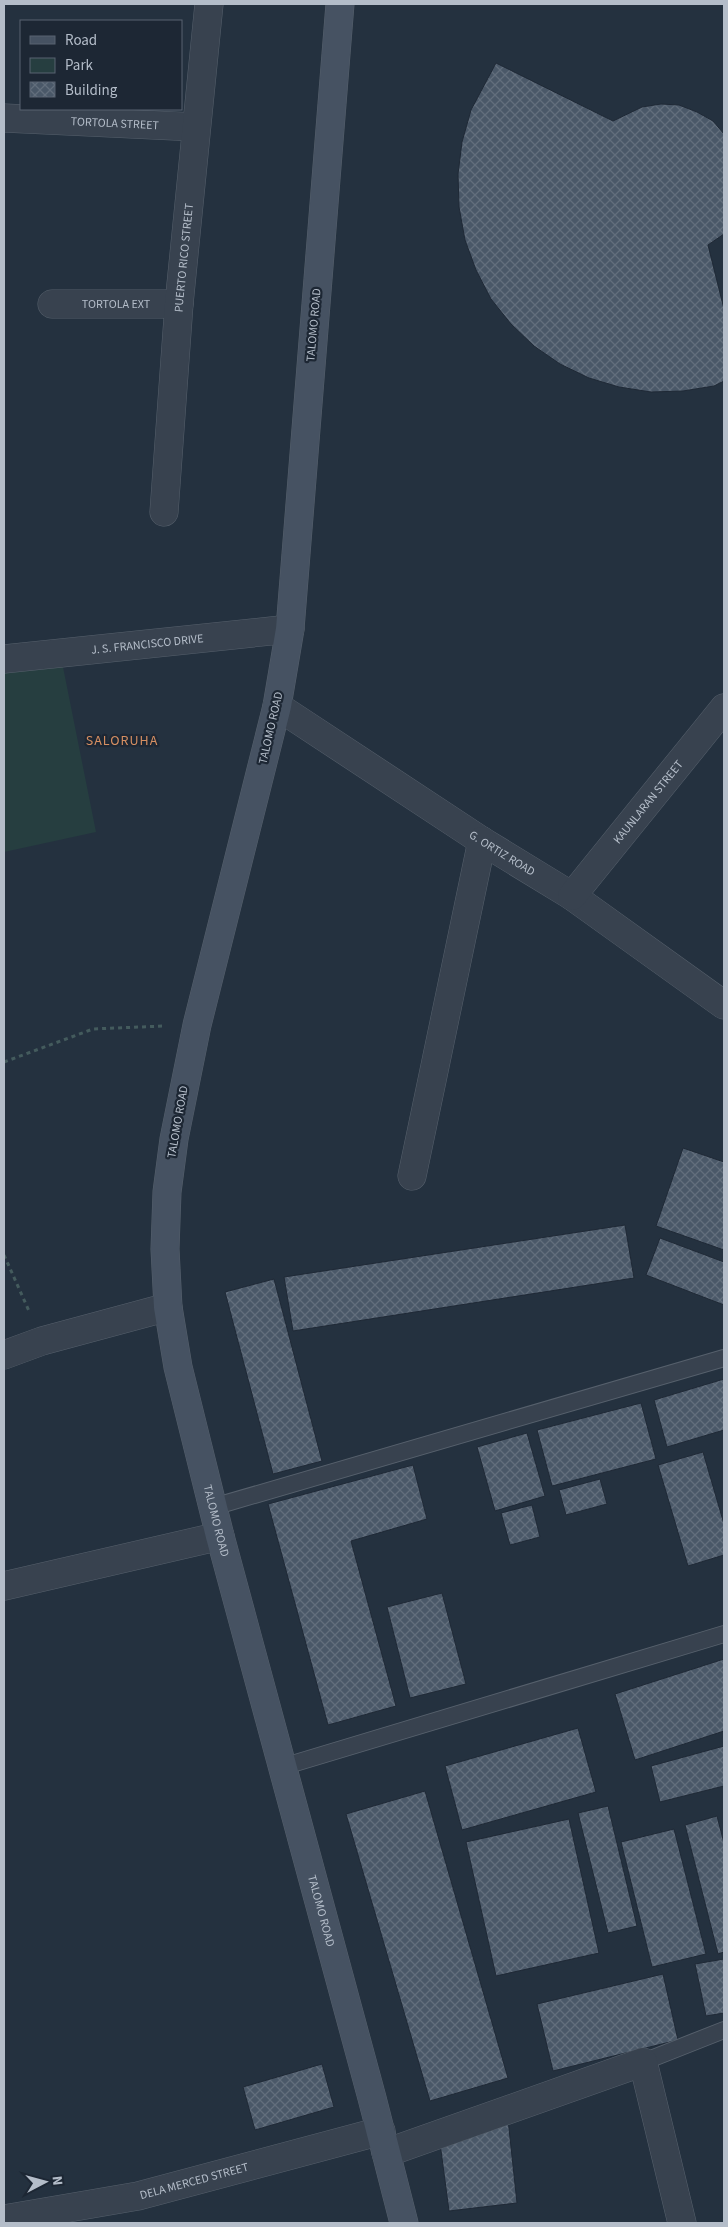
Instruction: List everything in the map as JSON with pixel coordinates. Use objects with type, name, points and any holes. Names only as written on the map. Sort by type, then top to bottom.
[{"type":"street","name":"PUERTO RICO STREET","points":[[164,512],[179,304],[209,4]]},
{"type":"street","name":"TALOMO ROAD","points":[[340,4],[290,629],[277,706],[197,1025],[174,1139],[167,1192],[165,1249],[168,1307],[178,1367],[220,1536],[404,2223]]},
{"type":"street","name":"TORTOLA STREET","points":[[4,118],[196,127]]},
{"type":"street","name":"TORTOLA EXT","points":[[52,304],[179,304]]},
{"type":"street","name":"J. S. FRANCISCO DRIVE","points":[[4,658],[290,629]]},
{"type":"street","name":"G. ORTIZ ROAD","points":[[277,706],[482,841],[572,896],[724,1005]]},
{"type":"street","name":"KAUNLARAN STREET","points":[[572,896],[724,708]]},
{"type":"street","points":[[412,1176],[482,841]]},
{"type":"street","points":[[4,1355],[42,1341],[168,1307]]},
{"type":"street","points":[[4,1586],[220,1536]]},
{"type":"street","points":[[642,2062],[682,2223]]},
{"type":"street","name":"DELA MERCED STREET","points":[[4,2219],[138,2196],[383,2142],[642,2062]]},
{"type":"lane","points":[[213,1506],[724,1358]]},
{"type":"lane","points":[[282,1767],[724,1634]]},
{"type":"lane","points":[[642,2062],[724,2030]]},
{"type":"path","points":[[4,1062],[93,1029],[197,1025]]},
{"type":"path","points":[[4,1256],[42,1341]]},
{"type":"green space","points":[[62,662],[96,832],[4,852],[4,673]]},
{"type":"building","points":[[496,63],[613,121],[642,107],[661,104],[679,105],[713,121],[724,134],[724,234],[708,245],[724,309],[724,381],[714,386],[683,391],[651,392],[619,387],[589,378],[560,364],[534,346],[511,324],[491,299],[476,270],[465,240],[459,207],[458,174],[462,142],[471,110]]},
{"type":"building","points":[[683,1148],[724,1162],[724,1250],[656,1226]]},
{"type":"building","points":[[625,1225],[634,1278],[293,1331],[284,1277]]},
{"type":"building","points":[[660,1238],[724,1262],[724,1305],[646,1275]]},
{"type":"building","points":[[274,1279],[322,1461],[273,1474],[225,1292]]},
{"type":"building","points":[[724,1379],[724,1430],[667,1447],[654,1400]]},
{"type":"building","points":[[641,1403],[656,1459],[552,1486],[537,1430]]},
{"type":"building","points":[[527,1433],[545,1496],[495,1511],[477,1447]]},
{"type":"building","points":[[703,1452],[724,1524],[724,1555],[688,1566],[658,1465]]},
{"type":"building","points":[[413,1465],[427,1519],[351,1541],[396,1706],[328,1725],[268,1504]]},
{"type":"building","points":[[600,1479],[607,1504],[566,1515],[559,1490]]},
{"type":"building","points":[[532,1505],[540,1537],[510,1545],[501,1513]]},
{"type":"building","points":[[442,1593],[466,1684],[410,1698],[387,1607]]},
{"type":"building","points":[[724,1659],[724,1731],[635,1760],[615,1694]]},
{"type":"building","points":[[578,1728],[596,1792],[462,1830],[445,1766]]},
{"type":"building","points":[[724,1746],[724,1786],[660,1802],[651,1766]]},
{"type":"building","points":[[425,1791],[508,2078],[430,2101],[346,1814]]},
{"type":"building","points":[[608,1806],[637,1926],[608,1933],[578,1813]]},
{"type":"building","points":[[717,1816],[724,1843],[724,1952],[718,1954],[685,1825]]},
{"type":"building","points":[[569,1819],[599,1953],[496,1976],[466,1842]]},
{"type":"building","points":[[674,1829],[706,1954],[652,1967],[621,1842]]},
{"type":"building","points":[[724,1959],[724,2013],[706,2016],[695,1964]]},
{"type":"building","points":[[663,1974],[678,2040],[553,2071],[537,2004]]},
{"type":"building","points":[[322,2064],[334,2107],[255,2130],[243,2087]]},
{"type":"building","points":[[508,2119],[517,2203],[449,2211],[440,2143]]},
{"type":"district","name":"SALORUHA","points":[[122,741]]}]
